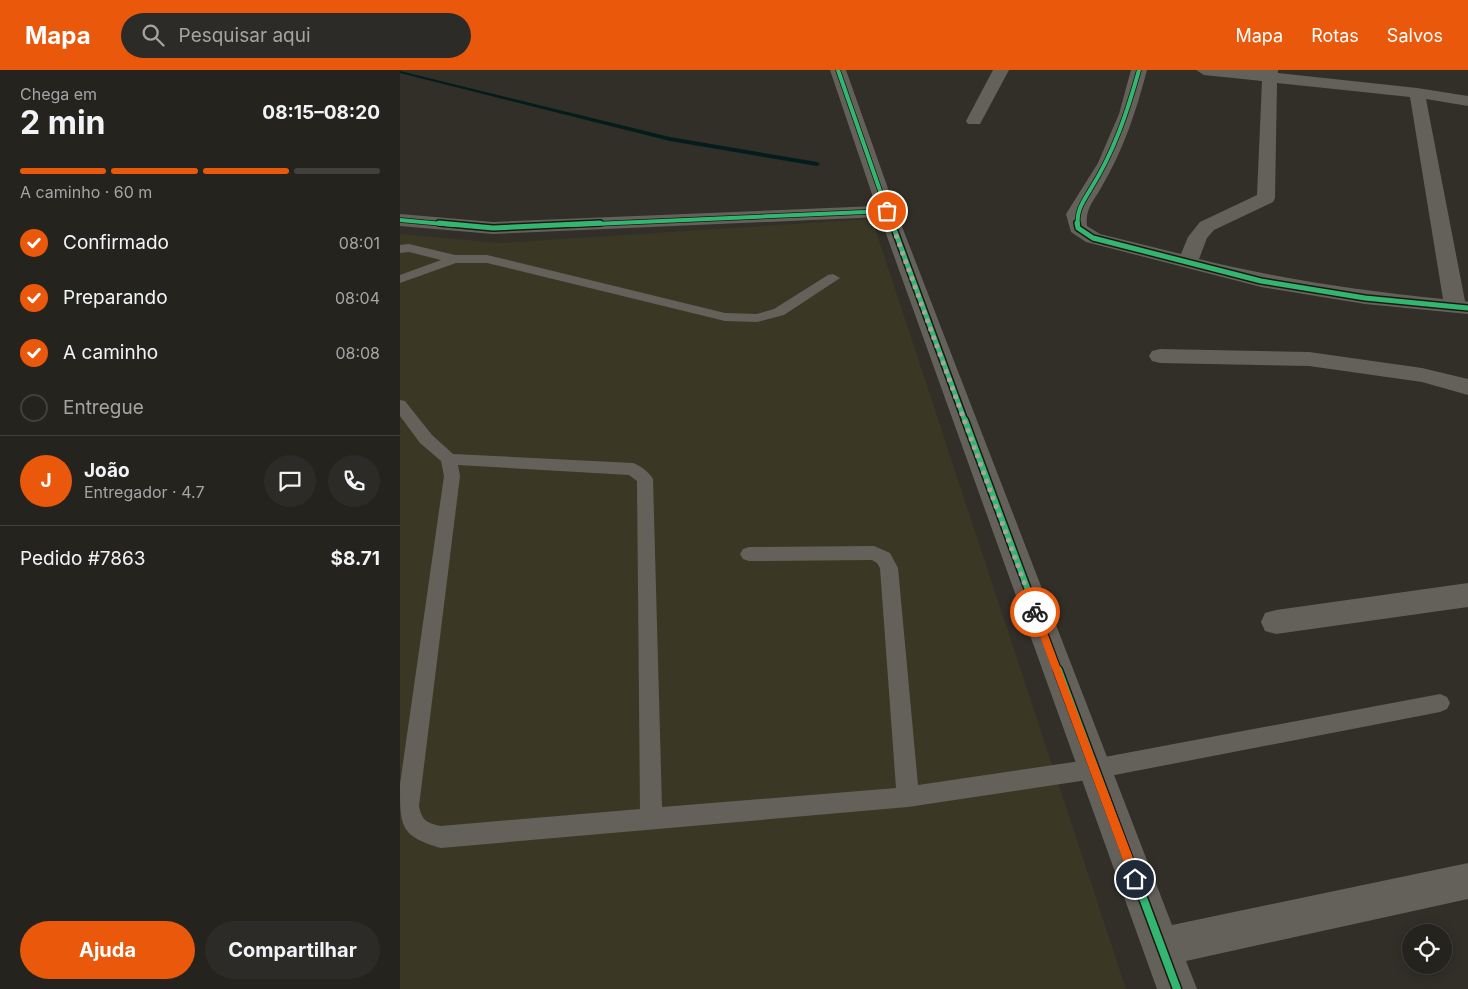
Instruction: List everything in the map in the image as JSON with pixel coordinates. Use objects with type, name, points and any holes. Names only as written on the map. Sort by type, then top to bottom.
[{"type":"street","points":[[838,70],[887,211],[1177,989]]},
{"type":"street","points":[[974,121],[1001,70]]},
{"type":"street","points":[[1139,70],[1128,114],[1107,163],[1076,214],[1078,228],[1093,238],[1239,277],[1365,298],[1461,308],[1417,93]]},
{"type":"street","points":[[1204,70],[1270,73],[1468,101]]},
{"type":"street","points":[[1188,262],[1198,237],[1207,226],[1266,198],[1270,73]]},
{"type":"street","points":[[400,220],[493,228],[887,211]]},
{"type":"street","points":[[1160,356],[1309,359],[1422,375],[1468,386]]},
{"type":"street","points":[[1276,622],[1468,595]]},
{"type":"street","points":[[1162,947],[1468,880]]},
{"type":"lane","points":[[400,249],[409,248],[455,259],[487,259],[725,317],[757,318],[779,312],[833,278]]},
{"type":"lane","points":[[400,279],[455,259]]},
{"type":"lane","points":[[400,405],[426,439],[449,459],[633,469],[645,479],[651,818]]},
{"type":"lane","points":[[449,459],[452,476],[408,806],[410,821],[419,832],[441,837],[908,797],[1094,769],[1440,703]]},
{"type":"lane","points":[[748,554],[874,553],[884,558],[890,568],[908,797]]},
{"type":"shaded area","points":[[872,219],[1126,989],[400,989],[400,234],[499,243]]},
{"type":"waterway","points":[[400,72],[670,139],[817,164]]},
{"type":"cycle path","points":[[838,70],[887,211],[1177,989]]},
{"type":"cycle path","points":[[1139,70],[1127,114],[1107,163],[1076,214],[1078,228],[1093,238],[1261,281],[1365,298],[1468,308]]},
{"type":"cycle path","points":[[400,220],[493,228],[887,211]]},
{"type":"way so far","points":[[887,211],[1035,612]]},
{"type":"route","points":[[1035,612],[1135,879]]}]
